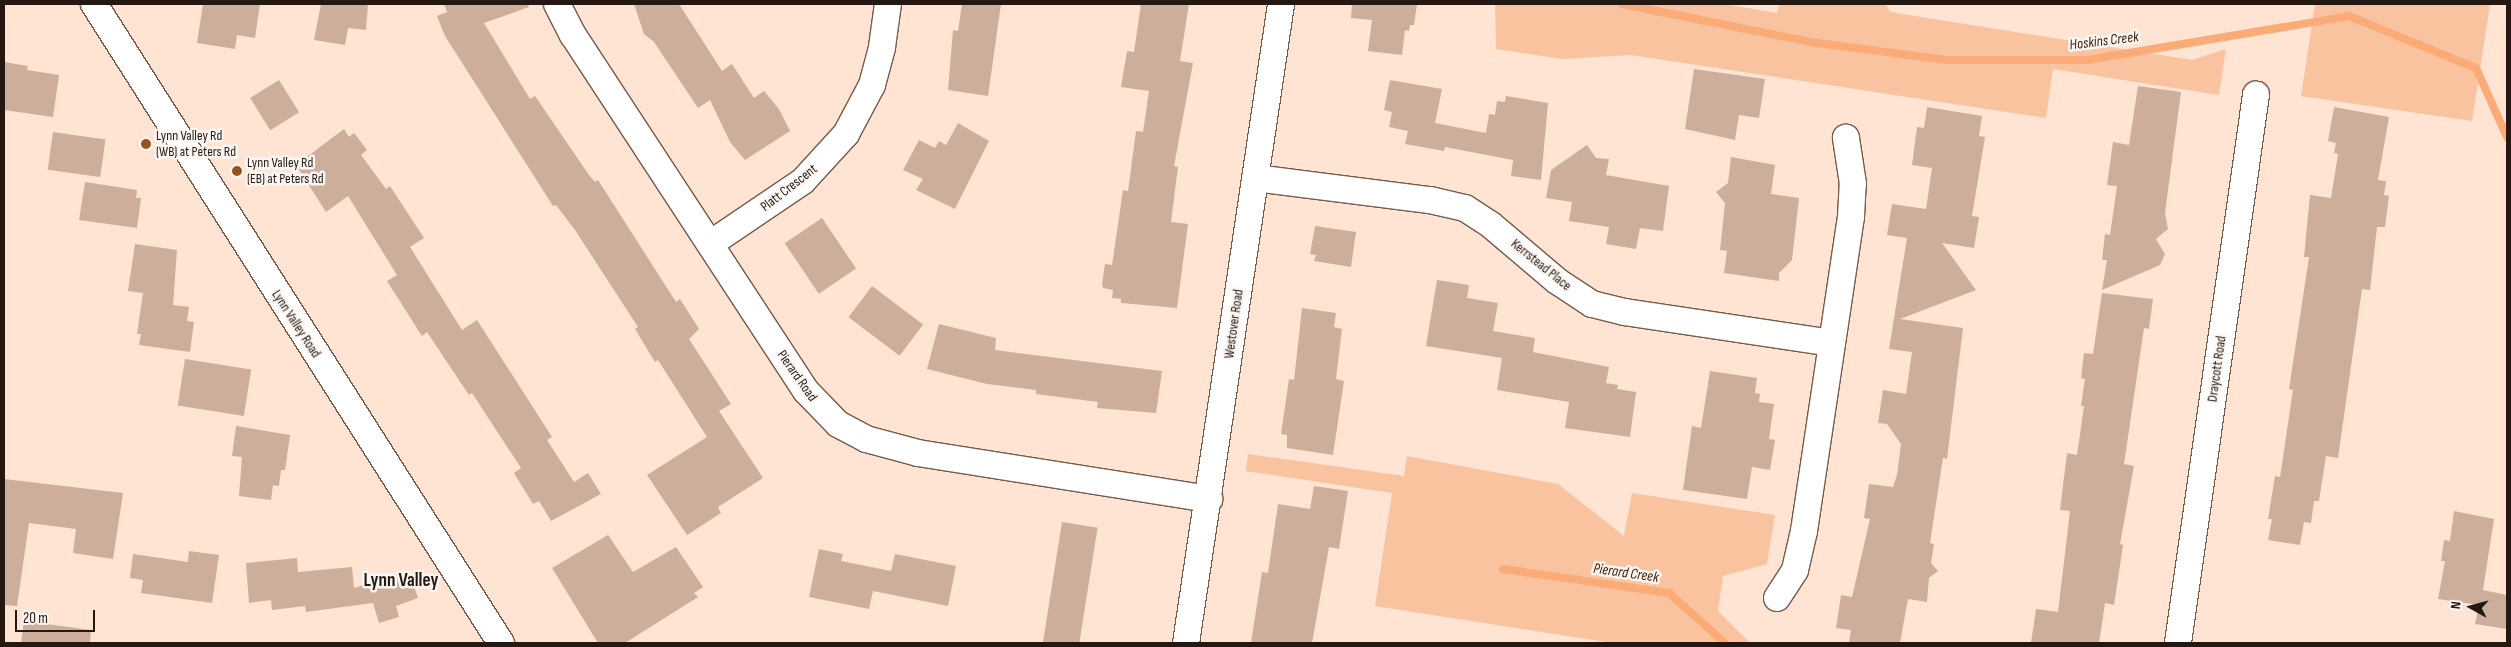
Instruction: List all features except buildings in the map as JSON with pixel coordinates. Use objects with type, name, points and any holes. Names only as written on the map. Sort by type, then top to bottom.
[{"type":"street","name":"Lynn Valley Road","points":[[94,4],[501,643]]},
{"type":"street","name":"Pierard Road","points":[[557,4],[573,35],[815,402],[838,424],[866,439],[918,453],[1209,499]]},
{"type":"street","name":"Platt Crescent","points":[[710,244],[802,181],[846,134],[872,84],[882,47],[888,4]]},
{"type":"street","name":"Westover Road","points":[[1186,643],[1209,499],[1281,4]]},
{"type":"street","name":"Draycott Road","points":[[2178,643],[2256,95]]},
{"type":"street","points":[[1777,598],[1795,570],[1804,531],[1851,218],[1853,184],[1846,138]]},
{"type":"street","name":"Kerrstead Place","points":[[1255,178],[1430,200],[1465,208],[1492,225],[1557,281],[1592,304],[1832,343]]},
{"type":"shaded area","points":[[1495,4],[1724,4],[1777,13],[1779,4],[1886,4],[1890,12],[2192,60],[2226,49],[2219,95],[2053,69],[2046,118],[1631,55],[1562,59],[1496,49]]},
{"type":"shaded area","points":[[2315,4],[2490,4],[2472,121],[2301,96]]},
{"type":"shaded area","points":[[1248,454],[1404,476],[1407,456],[1558,484],[1624,536],[1632,493],[1775,515],[1767,564],[1723,576],[1718,611],[1750,643],[1612,643],[1375,606],[1392,493],[1246,471]]},
{"type":"waterway","name":"Hoskins Creek","points":[[1622,4],[1810,42],[1947,60],[2087,60],[2349,16],[2476,68],[2507,137]]},
{"type":"waterway","name":"Pierard Creek","points":[[1503,569],[1669,593],[1725,643]]},
{"type":"place","name":"Lynn Valley Rd (WB) at Peters Rd","points":[[146,144]]},
{"type":"place","name":"Lynn Valley Rd (EB) at Peters Rd","points":[[237,171]]},
{"type":"district","name":"Lynn Valley","points":[[401,581]]}]
